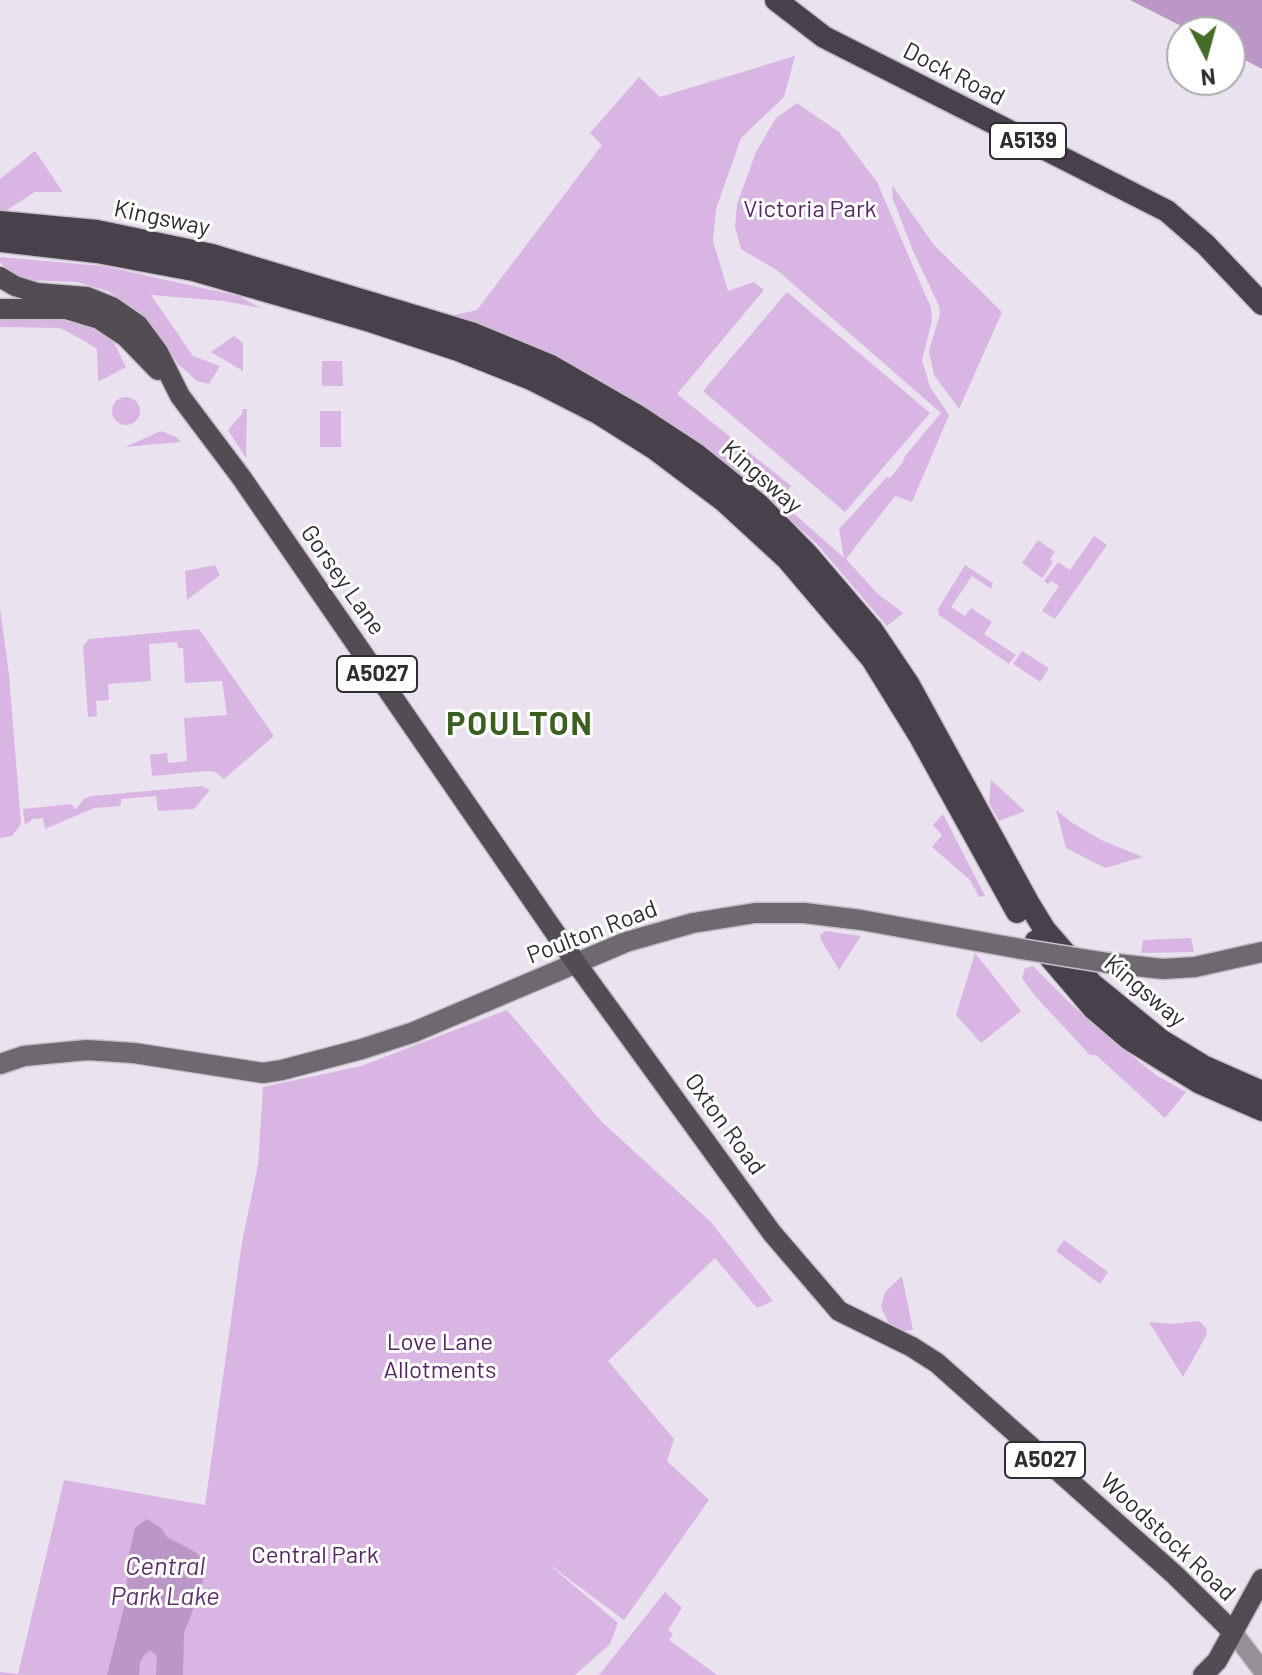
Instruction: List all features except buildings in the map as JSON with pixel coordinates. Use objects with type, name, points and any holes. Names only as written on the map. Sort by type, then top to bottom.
[{"type":"highway","name":"Dock Road","points":[[776,0],[837,43],[1167,211],[1206,245],[1262,304]]},
{"type":"highway","name":"Kingsway","points":[[0,222],[97,231],[212,255],[471,333],[551,366],[636,415],[697,455],[758,504],[807,554],[872,630],[909,685],[1045,930],[1092,984],[1162,1041],[1203,1066],[1262,1092]]},
{"type":"highway","name":"Kingsway","points":[[0,241],[97,252],[193,270],[370,321],[458,350],[531,379],[598,413],[655,449],[724,501],[787,559],[872,659],[919,735],[1028,929],[1094,1009],[1129,1039],[1163,1062],[1200,1083],[1262,1110]]},
{"type":"main road","name":"Gorsey Lane","points":[[0,277],[37,293],[87,297],[112,307],[138,325],[158,352],[174,387]]},
{"type":"main road","name":"Gorsey Lane","points":[[0,309],[66,309],[99,319],[126,337],[174,387],[223,451],[576,963]]},
{"type":"main road","name":"Poulton Road","points":[[0,1064],[24,1056],[87,1050],[134,1053],[247,1072],[282,1070],[414,1032],[576,963],[662,931],[755,913],[804,913],[848,918],[1021,949],[1163,969],[1195,967],[1262,952]]},
{"type":"main road","name":"Oxton Road","points":[[576,963],[772,1233],[839,1311]]},
{"type":"main road","name":"Woodstock Road","points":[[839,1311],[912,1347],[937,1363],[1175,1575],[1233,1632]]},
{"type":"main road","points":[[1203,1675],[1217,1661],[1262,1579]]},
{"type":"street","points":[[1233,1632],[1262,1670]]},
{"type":"green space","name":"Victoria Park","points":[[795,56],[784,97],[741,138],[716,209],[713,241],[728,291],[754,282],[764,290],[677,394],[791,486],[780,501],[844,558],[839,529],[887,477],[890,478],[941,413],[778,271],[741,249],[735,227],[737,204],[756,152],[776,118],[797,103],[839,132],[877,182],[931,308],[932,321],[922,360],[930,387],[949,415],[912,502],[895,496],[846,559],[877,593],[903,613],[887,626],[816,543],[734,469],[640,404],[591,375],[527,344],[450,316],[477,310],[602,145],[590,133],[639,77],[660,97]]},
{"type":"green space","points":[[35,151],[63,192],[35,192],[7,210],[0,210],[0,179]]},
{"type":"green space","points":[[892,185],[934,245],[1002,312],[959,409],[934,375],[929,351],[940,314],[939,306],[913,251],[893,199]]},
{"type":"green space","points":[[0,257],[103,266],[239,296],[261,308],[224,301],[151,295],[193,356],[220,366],[209,384],[197,381],[179,365],[147,321],[108,291],[77,282],[26,280],[10,272],[0,262]]},
{"type":"green space","points":[[787,292],[930,413],[845,512],[703,391]]},
{"type":"green space","points":[[54,318],[85,325],[112,339],[126,367],[98,382],[97,349],[83,340],[60,328],[0,327],[0,320]]},
{"type":"green space","points":[[234,336],[243,343],[243,371],[211,352]]},
{"type":"green space","points":[[322,361],[342,361],[343,386],[322,386]]},
{"type":"green space","points":[[126,397],[136,401],[140,411],[136,421],[126,425],[116,421],[112,411],[116,401]]},
{"type":"green space","points":[[243,409],[247,409],[246,458],[228,430]]},
{"type":"green space","points":[[320,411],[341,411],[341,447],[320,447]]},
{"type":"green space","points":[[161,431],[181,442],[125,447]]},
{"type":"green space","points":[[1094,536],[1107,545],[1055,619],[1042,611],[1059,586],[1044,581],[1058,562],[1070,570]]},
{"type":"green space","points":[[1038,540],[1055,552],[1050,559],[1053,562],[1042,578],[1022,563]]},
{"type":"green space","points":[[215,565],[220,575],[187,600],[185,571]]},
{"type":"green space","points":[[965,565],[993,583],[991,589],[972,576],[951,607],[965,616],[971,608],[992,622],[984,634],[1016,655],[1009,664],[939,615],[938,609]]},
{"type":"green space","points":[[0,608],[9,675],[21,824],[12,836],[0,838]]},
{"type":"green space","points":[[199,629],[274,736],[224,779],[215,772],[207,771],[152,776],[150,755],[167,753],[168,763],[187,761],[184,718],[227,715],[222,681],[185,683],[183,648],[178,648],[177,642],[149,644],[151,681],[108,684],[109,700],[96,701],[97,716],[88,717],[83,646],[89,639]]},
{"type":"green space","points":[[1022,651],[1049,668],[1040,682],[1013,664]]},
{"type":"green space","points":[[991,780],[1025,811],[999,821],[989,803]]},
{"type":"green space","points":[[201,786],[210,790],[194,809],[158,811],[156,796],[122,799],[120,806],[94,808],[45,829],[43,818],[33,819],[25,825],[23,809],[71,804],[76,809],[84,799],[92,796]]},
{"type":"green space","points":[[1056,810],[1101,840],[1143,857],[1105,868],[1066,848]]},
{"type":"green space","points":[[943,814],[985,896],[979,897],[970,880],[932,847],[942,835],[933,825]]},
{"type":"green space","points":[[825,931],[861,936],[839,970],[821,940],[820,935]]},
{"type":"green space","points":[[1191,938],[1194,952],[1141,953],[1143,940]]},
{"type":"green space","points":[[975,953],[1021,1011],[981,1043],[956,1015]]},
{"type":"green space","points":[[1033,966],[1112,1040],[1156,1075],[1186,1092],[1165,1118],[1096,1055],[1090,1055],[1035,996],[1022,978],[1025,968]]},
{"type":"green space","name":"Central Park","points":[[507,1010],[601,1121],[711,1222],[773,1301],[757,1308],[715,1258],[608,1361],[674,1439],[667,1461],[709,1500],[624,1620],[546,1562],[618,1623],[610,1644],[575,1675],[0,1675],[0,1672],[18,1674],[64,1480],[205,1505],[242,1242],[258,1165],[263,1087],[361,1066]]},
{"type":"green space","points":[[1064,1240],[1108,1272],[1100,1284],[1056,1251]]},
{"type":"green space","points":[[902,1276],[913,1330],[904,1331],[888,1322],[881,1307],[885,1292]]},
{"type":"green space","points":[[1199,1321],[1207,1334],[1183,1377],[1149,1322],[1173,1324]]},
{"type":"green space","points":[[665,1592],[682,1608],[668,1630],[673,1634],[669,1640],[717,1675],[599,1675]]},
{"type":"water","points":[[1130,0],[1262,0],[1262,69],[1246,60],[1246,16],[1166,18]]},
{"type":"water","name":"Central Park Lake","points":[[147,1519],[161,1528],[167,1537],[197,1553],[204,1563],[202,1586],[184,1633],[183,1675],[156,1675],[157,1656],[150,1650],[140,1662],[139,1675],[107,1675],[126,1599],[128,1559],[135,1528]]},
{"type":"district","name":"POULTON","points":[[520,724]]},
{"type":"park label","name":"Love Lane Allotments","points":[[440,1356]]}]
